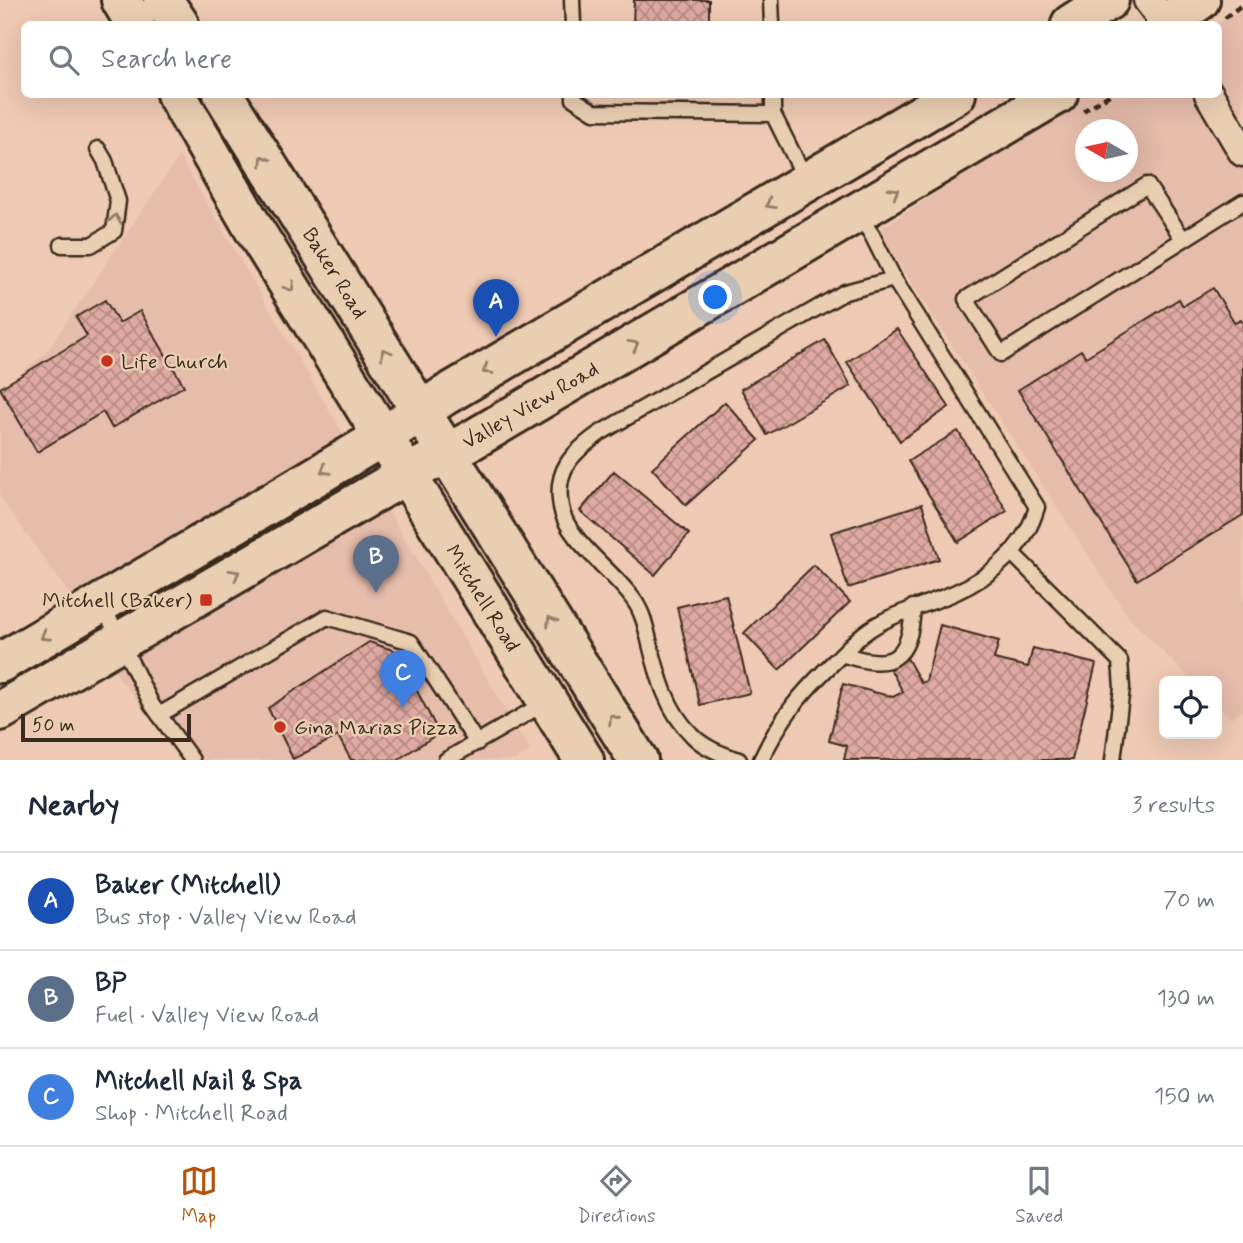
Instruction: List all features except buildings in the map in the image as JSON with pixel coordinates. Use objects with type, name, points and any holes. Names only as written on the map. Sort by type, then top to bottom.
[{"type":"main road","points":[[121,0],[133,21]]},
{"type":"main road","points":[[163,0],[176,21]]},
{"type":"main road","points":[[1076,21],[1109,0]]},
{"type":"main road","points":[[1170,21],[1200,0]]},
{"type":"main road","points":[[178,98],[254,229],[384,436]]},
{"type":"main road","name":"Baker Road","points":[[225,98],[448,452]]},
{"type":"main road","points":[[0,663],[949,98]]},
{"type":"main road","name":"Valley View Road","points":[[0,711],[407,474],[472,440],[1051,98]]},
{"type":"main road","name":"Mitchell Road","points":[[384,436],[584,760]]},
{"type":"main road","points":[[448,452],[586,680],[638,760]]},
{"type":"street","points":[[1148,0],[1164,21]]},
{"type":"street","points":[[1211,98],[1243,152]]},
{"type":"lane","points":[[572,0],[573,21]]},
{"type":"lane","points":[[771,0],[772,21]]},
{"type":"lane","points":[[574,98],[594,112],[773,114]]},
{"type":"lane","points":[[773,98],[773,114],[808,182]]},
{"type":"lane","points":[[62,245],[91,245],[114,231],[118,201],[105,161],[98,149]]},
{"type":"lane","points":[[1183,239],[1147,185],[966,299],[1001,354],[1243,202]]},
{"type":"lane","points":[[761,760],[772,735],[797,697],[842,654],[870,629],[913,607],[955,592],[1002,565],[1032,526],[1037,507],[894,279],[858,214]]},
{"type":"lane","points":[[739,760],[713,751],[692,736],[676,715],[660,684],[642,616],[634,600],[573,534],[561,510],[559,485],[568,460],[600,433],[845,292],[894,279]]},
{"type":"lane","points":[[1011,552],[1119,661],[1122,688],[1113,760]]},
{"type":"lane","points":[[102,602],[159,715],[192,760]]},
{"type":"lane","points":[[842,654],[865,662],[881,663],[892,660],[900,653],[911,630],[913,607]]},
{"type":"lane","points":[[159,715],[327,617],[411,642],[477,743]]},
{"type":"lane","points":[[446,760],[548,702]]},
{"type":"path","points":[[1220,21],[1243,4]]},
{"type":"shaded area","points":[[1243,11],[1243,711],[1230,718],[1222,710],[1222,676],[1188,676],[1129,618],[878,231],[1080,98],[1222,98],[1222,22]]},
{"type":"shaded area","points":[[179,156],[530,751],[515,760],[186,760],[119,678],[70,595],[0,497],[0,390],[45,354]]},
{"type":"place","name":"Baker (Mitchell)","points":[[496,337]]},
{"type":"place","name":"Life Church","points":[[107,361]]},
{"type":"place","name":"BP","points":[[376,593]]},
{"type":"place","name":"Mitchell (Baker)","points":[[206,600]]},
{"type":"place","name":"Mitchell Nail & Spa","points":[[403,708]]},
{"type":"place","name":"Gina Marias Pizza","points":[[280,727]]}]
